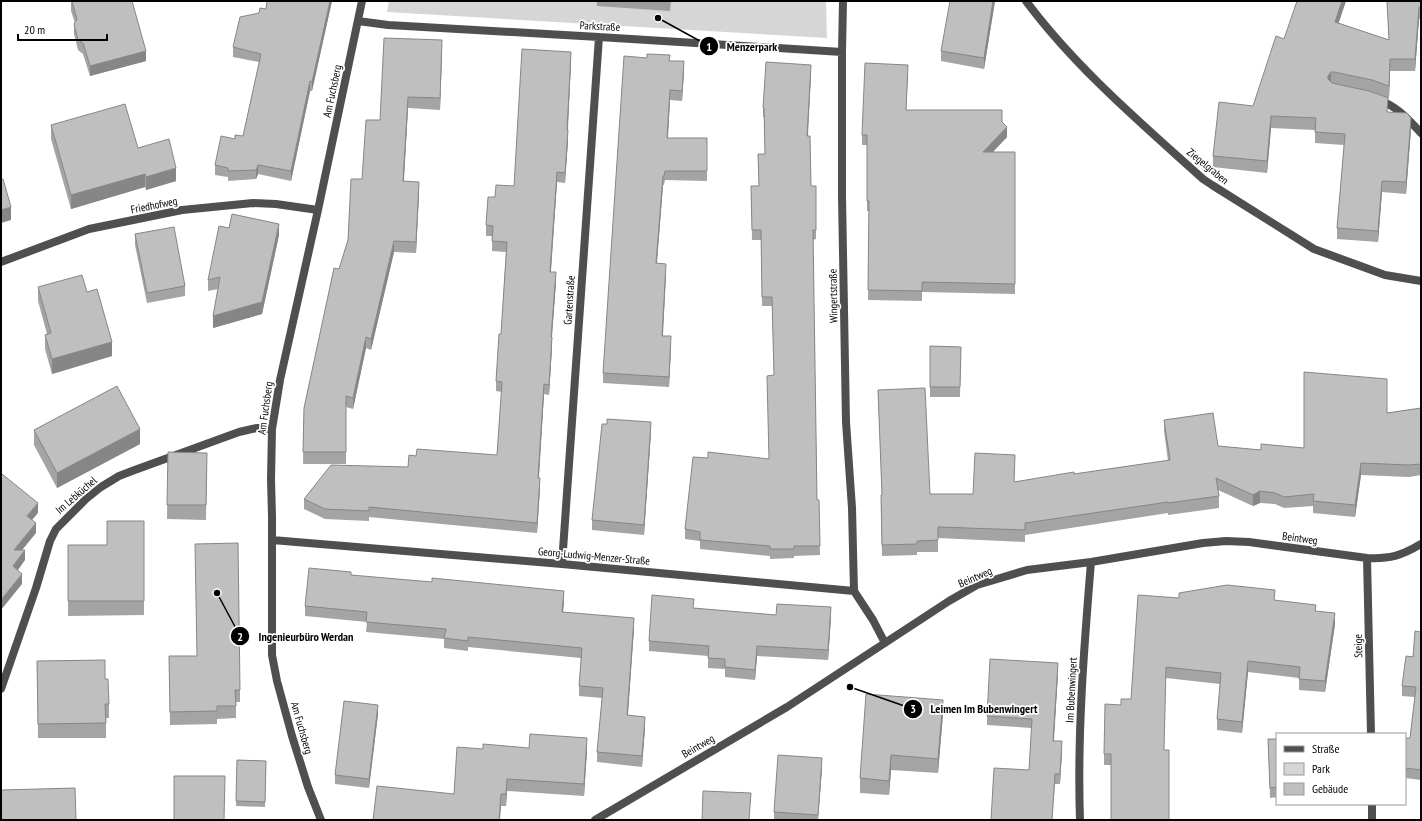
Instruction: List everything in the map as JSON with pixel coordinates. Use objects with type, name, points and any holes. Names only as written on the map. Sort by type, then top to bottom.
[{"type":"street","name":"Am Fuchsberg","points":[[321,820],[308,787],[292,736],[273,665],[271,646],[272,429],[280,380],[362,1]]},
{"type":"street","name":"Wingertstraße","points":[[843,1],[842,196],[846,422],[852,508],[854,591]]},
{"type":"street","name":"Ziegelgraben","points":[[1026,1],[1075,59],[1112,96],[1203,179],[1314,249],[1385,275],[1421,281]]},
{"type":"street","name":"Parkstraße","points":[[358,21],[388,25],[599,36],[842,52]]},
{"type":"street","name":"Gartenstraße","points":[[562,564],[599,36]]},
{"type":"street","points":[[1370,96],[1386,102],[1404,114],[1421,134]]},
{"type":"street","name":"Friedhofweg","points":[[1,262],[89,229],[182,210],[253,203],[276,204],[318,210]]},
{"type":"street","name":"Im Lebküchel","points":[[1,688],[53,535],[60,524],[71,513],[101,487],[125,473],[239,432],[257,428],[272,429]]},
{"type":"street","name":"Georg-Ludwig-Menzer-Straße","points":[[272,540],[562,564],[854,591]]},
{"type":"street","name":"Beintweg","points":[[595,820],[787,707],[949,601],[977,586],[1027,570],[1091,562],[1202,544],[1238,541],[1384,559],[1409,551],[1421,544]]},
{"type":"street","name":"Steige","points":[[1367,558],[1371,733]]},
{"type":"street","name":"Im Bubenwingert","points":[[1080,820],[1079,743],[1084,640],[1091,562]]},
{"type":"street","points":[[854,591],[885,642]]},
{"type":"street","points":[[1372,805],[1372,820]]},
{"type":"green space","points":[[389,1],[826,1],[827,38],[387,12]]},
{"type":"shaded area","points":[[597,1],[671,1],[670,11],[597,6]]},
{"type":"building","points":[[72,1],[132,1],[146,51],[90,66],[83,43],[78,40],[74,24],[77,19]]},
{"type":"building","points":[[267,1],[330,1],[312,82],[310,81],[291,171],[258,165],[256,170],[228,171],[228,168],[215,165],[221,136],[235,139],[235,135],[243,136],[261,54],[233,47],[240,17],[259,13],[260,8],[266,9]]},
{"type":"building","points":[[950,1],[993,1],[984,58],[941,51]]},
{"type":"building","points":[[1297,1],[1342,1],[1335,22],[1389,40],[1387,1],[1421,1],[1421,7],[1419,7],[1415,59],[1390,59],[1389,86],[1372,80],[1334,72],[1331,72],[1328,76],[1328,79],[1332,83],[1369,91],[1388,98],[1387,112],[1407,113],[1411,118],[1406,182],[1382,181],[1378,231],[1337,228],[1345,134],[1315,132],[1316,118],[1271,116],[1267,161],[1213,156],[1219,102],[1253,106],[1276,36],[1284,39]]},
{"type":"building","points":[[384,38],[442,40],[440,98],[408,97],[403,181],[419,182],[416,242],[394,241],[371,339],[366,337],[353,398],[346,396],[346,452],[303,452],[304,408],[334,268],[339,269],[348,240],[351,179],[362,179],[366,120],[380,120]]},
{"type":"building","points":[[522,49],[571,52],[565,173],[557,172],[550,272],[556,272],[549,385],[544,384],[538,478],[540,478],[537,523],[369,507],[369,511],[325,509],[304,499],[331,465],[408,467],[409,455],[416,456],[417,449],[497,455],[502,382],[496,381],[499,334],[501,334],[507,242],[492,241],[493,226],[486,225],[488,197],[495,197],[496,185],[514,186]]},
{"type":"building","points":[[647,54],[670,55],[669,61],[684,61],[682,91],[670,90],[667,138],[707,138],[707,171],[665,171],[663,176],[656,263],[666,264],[662,336],[671,336],[669,377],[603,373],[624,56],[647,58]]},
{"type":"building","points":[[766,62],[811,65],[807,136],[810,136],[811,186],[816,186],[816,230],[813,230],[817,500],[819,500],[820,546],[794,546],[794,549],[770,549],[770,546],[700,540],[700,532],[685,529],[693,457],[708,458],[708,452],[769,459],[767,376],[774,375],[772,297],[762,297],[761,230],[752,230],[751,186],[759,186],[758,154],[765,154],[763,108]]},
{"type":"building","points":[[865,63],[908,65],[906,110],[1002,110],[1002,122],[1007,127],[983,152],[1015,152],[1015,284],[922,282],[922,291],[868,290],[869,201],[867,201],[867,135],[862,135]]},
{"type":"building","points":[[125,104],[138,148],[169,139],[176,168],[146,177],[145,174],[71,195],[51,125]]},
{"type":"building","points":[[3,179],[11,207],[1,210],[1,180]]},
{"type":"building","points":[[232,214],[279,224],[262,302],[213,316],[220,277],[208,280],[219,226],[229,228]]},
{"type":"building","points":[[174,227],[185,286],[147,293],[135,234]]},
{"type":"building","points":[[82,275],[87,292],[97,289],[112,342],[52,359],[45,335],[51,333],[38,287]]},
{"type":"building","points":[[930,346],[961,347],[960,387],[930,387]]},
{"type":"building","points":[[1304,372],[1387,379],[1387,413],[1421,408],[1421,464],[1361,463],[1355,505],[1313,501],[1314,494],[1284,497],[1275,493],[1260,491],[1253,495],[1216,478],[1219,496],[1025,523],[1025,530],[938,527],[938,540],[917,541],[917,544],[882,545],[882,495],[878,390],[925,388],[930,494],[973,494],[975,453],[1015,455],[1014,482],[1074,472],[1074,474],[1170,460],[1164,420],[1213,413],[1218,446],[1261,450],[1261,444],[1304,448]]},
{"type":"building","points":[[117,386],[140,429],[57,473],[34,430]]},
{"type":"building","points":[[607,419],[651,422],[644,525],[592,520],[602,424],[607,424]]},
{"type":"building","points":[[168,452],[207,453],[206,505],[167,505]]},
{"type":"building","points":[[2,474],[38,503],[27,516],[36,523],[14,550],[25,550],[13,566],[22,574],[1,600],[1,476]]},
{"type":"building","points":[[107,521],[144,521],[144,601],[68,601],[68,545],[107,545]]},
{"type":"building","points":[[238,543],[240,690],[235,690],[236,706],[217,706],[217,711],[170,712],[169,656],[197,656],[195,544]]},
{"type":"building","points":[[309,568],[351,572],[351,575],[432,582],[432,578],[564,591],[562,612],[634,618],[627,715],[645,717],[642,756],[597,752],[603,688],[579,686],[582,648],[468,637],[468,641],[444,638],[446,629],[366,622],[367,612],[305,606]]},
{"type":"building","points":[[1227,585],[1275,590],[1274,600],[1316,605],[1315,611],[1335,613],[1325,681],[1299,679],[1300,667],[1248,661],[1242,722],[1217,719],[1221,673],[1166,667],[1164,750],[1169,750],[1169,820],[1111,820],[1111,754],[1104,754],[1105,704],[1121,705],[1121,699],[1131,699],[1138,595],[1179,598],[1179,593]]},
{"type":"building","points":[[652,595],[694,599],[693,608],[776,615],[777,604],[831,607],[828,650],[757,646],[755,670],[725,667],[725,659],[708,658],[709,646],[649,641]]},
{"type":"building","points":[[1415,631],[1421,632],[1421,770],[1406,768],[1406,738],[1410,738],[1416,687],[1402,686],[1406,656],[1413,657]]},
{"type":"building","points":[[990,659],[1058,663],[1053,741],[1062,741],[1060,774],[1055,774],[1052,820],[991,820],[994,768],[1029,770],[1032,719],[987,716]]},
{"type":"building","points":[[105,660],[105,679],[108,679],[109,704],[105,704],[106,723],[38,724],[37,661]]},
{"type":"building","points":[[866,694],[943,700],[938,759],[891,755],[889,781],[860,778]]},
{"type":"building","points":[[344,701],[378,705],[369,779],[335,775]]},
{"type":"building","points":[[530,734],[587,738],[584,784],[507,779],[506,794],[501,794],[499,820],[373,820],[377,786],[454,794],[457,747],[483,749],[483,744],[529,748]]},
{"type":"building","points":[[1268,739],[1276,739],[1276,787],[1270,788]]},
{"type":"building","points":[[778,755],[822,758],[818,815],[774,812]]},
{"type":"building","points":[[237,760],[266,761],[265,802],[236,801]]},
{"type":"building","points":[[174,776],[225,776],[224,820],[174,820]]},
{"type":"building","points":[[75,788],[76,820],[1,820],[1,790]]},
{"type":"building","points":[[703,791],[751,793],[749,820],[702,820]]},
{"type":"place","name":"Menzerpark","points":[[658,18]]},
{"type":"place","name":"Ingenieurbüro Werdan","points":[[217,593]]},
{"type":"place","name":"Leimen Im Bubenwingert","points":[[850,687]]}]
